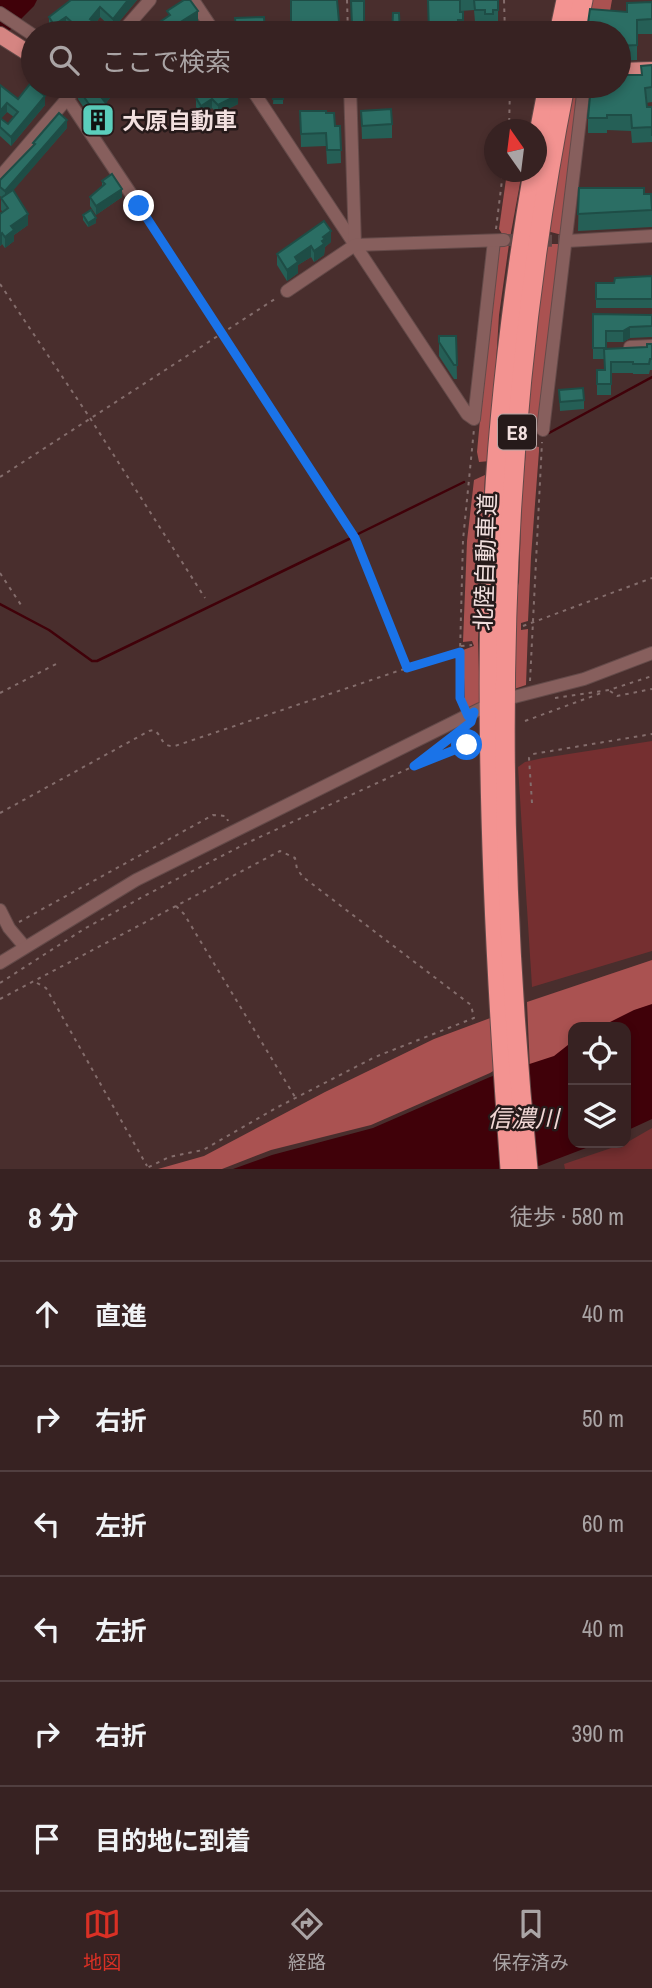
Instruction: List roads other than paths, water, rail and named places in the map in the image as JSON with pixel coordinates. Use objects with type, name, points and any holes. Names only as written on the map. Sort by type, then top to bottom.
[{"type":"highway","points":[[565,21],[573,5]]},
{"type":"highway","name":"北陸自動車道","points":[[510,1169],[492,891],[497,742],[520,398],[542,214],[548,98]]},
{"type":"highway","name":"北陸自動車道","points":[[548,127],[560,98]]},
{"type":"highway","name":"北陸自動車道","points":[[528,1169],[497,742],[490,596],[503,395],[532,182]]},
{"type":"main road","points":[[0,35],[21,49]]},
{"type":"main road","points":[[631,71],[652,70]]},
{"type":"street","points":[[132,21],[150,0]]},
{"type":"street","points":[[193,0],[207,21]]},
{"type":"street","points":[[0,13],[21,27]]},
{"type":"street","points":[[0,177],[67,98],[139,206]]},
{"type":"street","points":[[258,98],[355,245],[467,414],[474,419],[499,241],[355,245],[287,291]]},
{"type":"street","points":[[350,98],[355,245]]},
{"type":"street","points":[[543,430],[583,98]]},
{"type":"street","points":[[567,240],[652,236]]},
{"type":"street","points":[[630,347],[652,346]]},
{"type":"street","points":[[514,697],[584,679],[652,653]]},
{"type":"street","points":[[0,963],[136,880],[474,712]]},
{"type":"street","points":[[0,910],[9,928],[25,947]]},
{"type":"water","points":[[0,0],[37,0],[0,40]]},
{"type":"water","name":"信濃川","points":[[652,1004],[652,1119],[631,1129],[631,1022],[610,1022]]},
{"type":"water","name":"信濃川","points":[[568,1045],[568,1148],[586,1148],[531,1169],[233,1169],[272,1155],[373,1128],[490,1077],[554,1056]]},
{"type":"waterway","points":[[549,433],[652,377]]},
{"type":"waterway","points":[[358,534],[464,482]]},
{"type":"waterway","points":[[0,604],[49,630],[92,661],[97,661],[349,539]]},
{"type":"tunnel","points":[[504,240],[567,241]]},
{"type":"place","name":"大原自動車","points":[[98,120]]}]
